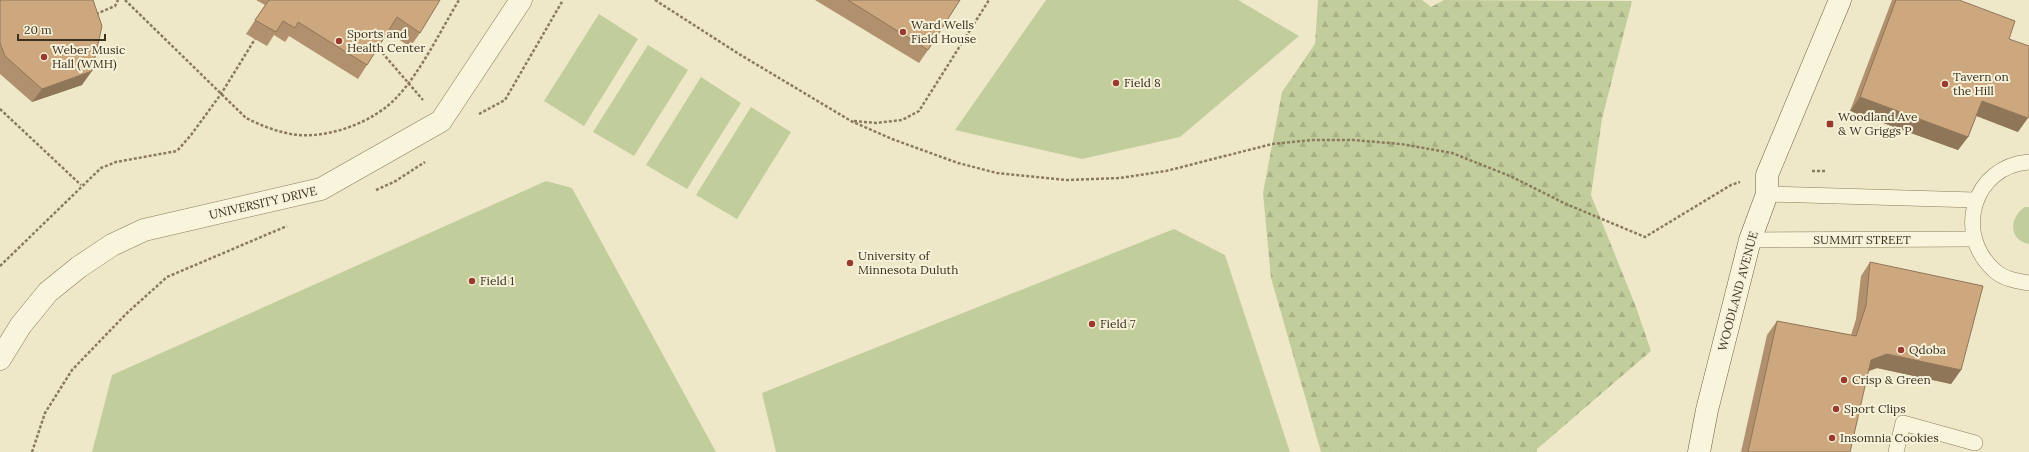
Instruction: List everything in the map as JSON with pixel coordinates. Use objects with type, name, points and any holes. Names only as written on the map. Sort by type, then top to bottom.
[{"type":"street","name":"UNIVERSITY DRIVE","points":[[0,359],[21,325],[48,292],[79,267],[112,245],[144,230],[321,190],[442,121],[521,0]]},
{"type":"street","name":"WOODLAND AVENUE","points":[[1699,452],[1707,410],[1750,240],[1767,194],[1767,174],[1840,0]]},
{"type":"lane","points":[[2029,162],[2019,162],[2001,170],[1985,183],[1976,200],[1972,219],[1974,239],[1982,257],[1996,271],[2013,280],[2029,283]]},
{"type":"lane","points":[[1767,194],[1976,200]]},
{"type":"lane","name":"SUMMIT STREET","points":[[1750,240],[1974,239]]},
{"type":"lane","points":[[1896,452],[1904,423],[1976,443]]},
{"type":"path","points":[[91,16],[115,6],[118,0]]},
{"type":"path","points":[[125,0],[246,118],[264,127],[292,135],[326,134],[364,123],[396,98],[408,84],[458,0]]},
{"type":"path","points":[[655,0],[739,54],[851,121],[892,139],[958,163],[997,173],[1067,180],[1120,178],[1142,176],[1272,144],[1312,140],[1353,140],[1401,144],[1452,153],[1510,176],[1566,204],[1645,237],[1731,185]]},
{"type":"path","points":[[851,121],[876,123],[902,120],[919,110],[932,94],[989,0]]},
{"type":"path","points":[[0,266],[81,185],[101,168],[116,162],[176,151],[191,135],[221,94],[255,39]]},
{"type":"path","points":[[379,49],[408,84],[442,121]]},
{"type":"path","points":[[0,109],[81,185]]},
{"type":"path","points":[[1818,170],[1833,172]]},
{"type":"green space","name":"Field 8","points":[[1046,0],[1238,0],[1299,36],[1180,137],[1082,159],[955,130]]},
{"type":"green space","points":[[1318,0],[1422,0],[1431,7],[1444,0],[1632,1],[1602,119],[1591,195],[1636,307],[1651,351],[1537,449],[1537,452],[1321,452],[1271,278],[1263,193],[1282,92],[1315,44]]},
{"type":"green space","points":[[599,14],[638,39],[584,126],[544,101]]},
{"type":"green space","points":[[648,45],[688,70],[634,156],[593,132]]},
{"type":"green space","points":[[701,77],[741,103],[687,189],[646,165]]},
{"type":"green space","points":[[751,107],[791,132],[737,219],[696,195]]},
{"type":"green space","name":"Field 1","points":[[546,181],[572,188],[716,452],[92,452],[112,375]]},
{"type":"green space","points":[[2025,207],[2029,207],[2029,244],[2022,242],[2017,238],[2013,228],[2016,216]]},
{"type":"green space","name":"Field 7","points":[[1174,229],[1225,255],[1290,452],[776,452],[762,393]]},
{"type":"building","name":"Weber Music Hall (WMH)","points":[[0,0],[93,0],[102,26],[92,71],[42,89],[5,56],[0,43]]},
{"type":"building","name":"Sports and Health Center","points":[[269,0],[440,0],[420,33],[397,17],[367,65],[298,22],[295,28],[283,21],[276,32],[255,20]]},
{"type":"building","name":"Ward Wells Field House","points":[[848,0],[960,0],[928,50]]},
{"type":"building","name":"Tavern on the Hill","points":[[1896,0],[1959,0],[2015,21],[2009,39],[2029,46],[2028,118],[1982,101],[1968,137],[1860,97]]},
{"type":"building","points":[[1870,262],[1983,286],[1961,370],[1887,354],[1871,360],[1850,452],[1748,452],[1777,321],[1856,336],[1866,306]]},
{"type":"place","name":"Ward Wells Field House","points":[[903,32]]},
{"type":"place","name":"Sports and Health Center","points":[[339,41]]},
{"type":"place","name":"Weber Music Hall (WMH)","points":[[44,57]]},
{"type":"place","name":"Field 8","points":[[1116,83]]},
{"type":"place","name":"Tavern on the Hill","points":[[1945,84]]},
{"type":"place","name":"Woodland Ave & W Griggs P","points":[[1830,124]]},
{"type":"place","name":"University of Minnesota Duluth","points":[[850,263]]},
{"type":"place","name":"Field 1","points":[[472,281]]},
{"type":"place","name":"Field 7","points":[[1092,324]]},
{"type":"place","name":"Qdoba","points":[[1901,350]]},
{"type":"place","name":"Crisp & Green","points":[[1844,380]]},
{"type":"place","name":"Sport Clips","points":[[1836,409]]},
{"type":"place","name":"Insomnia Cookies","points":[[1832,438]]}]
